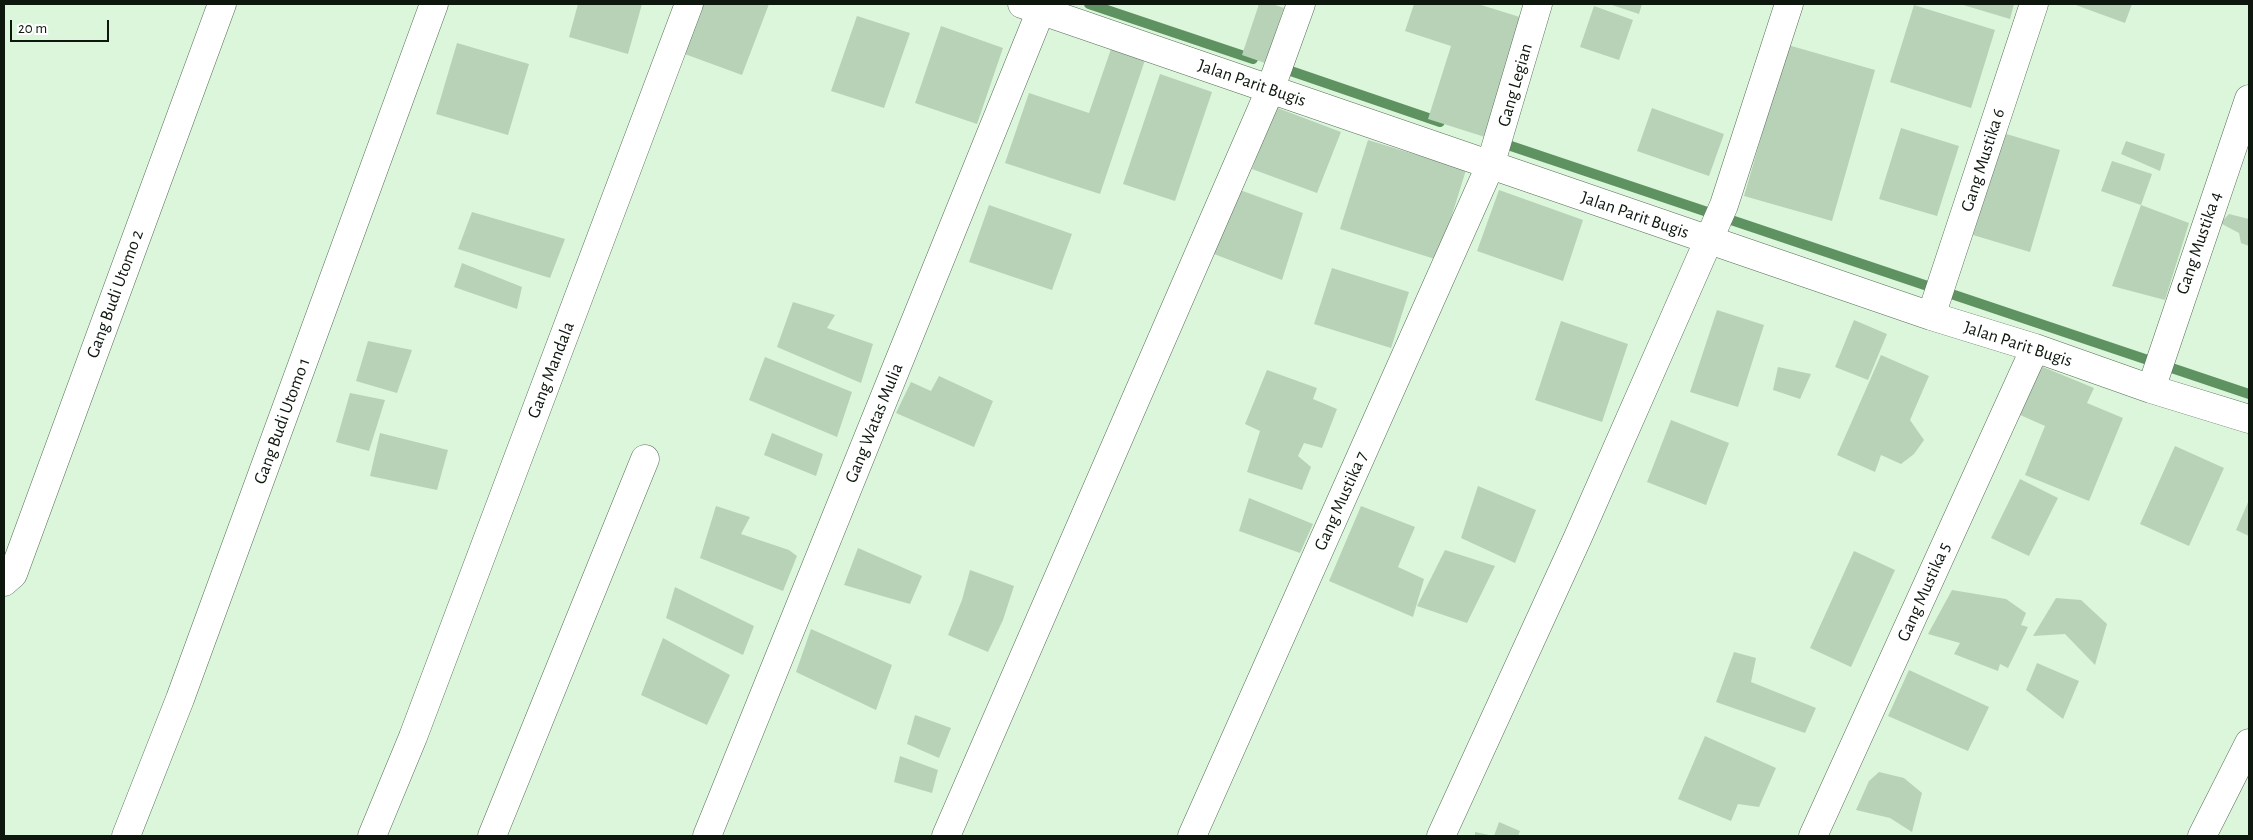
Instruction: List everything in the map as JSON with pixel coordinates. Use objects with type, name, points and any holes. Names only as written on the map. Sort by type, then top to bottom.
[{"type":"street","name":"Gang Budi Utomo 2","points":[[4,582],[13,574],[222,4]]},
{"type":"street","name":"Gang Budi Utomo 1","points":[[126,836],[180,699],[434,4]]},
{"type":"street","name":"Gang Mandala","points":[[372,836],[413,737],[688,4]]},
{"type":"street","name":"Gang Legian","points":[[1493,159],[1538,4]]},
{"type":"street","points":[[1441,836],[1578,537],[1724,205],[1789,4]]},
{"type":"street","name":"Gang Mustika 6","points":[[1937,299],[2034,4]]},
{"type":"street","name":"Jalan Parit Bugis","points":[[1032,7],[1271,89],[1493,159],[1711,235],[1937,299],[2035,348],[2152,385],[2249,419]]},
{"type":"street","name":"Gang Watas Mulia","points":[[707,836],[1032,7]]},
{"type":"street","points":[[946,836],[1271,89],[1297,16]]},
{"type":"street","name":"Gang Mustika 4","points":[[2152,385],[2249,98]]},
{"type":"street","name":"Gang Mustika 7","points":[[1192,836],[1493,159]]},
{"type":"street","name":"Gang Mustika 5","points":[[1813,836],[2035,348]]},
{"type":"street","points":[[492,836],[645,459]]},
{"type":"street","points":[[2202,836],[2249,743]]},
{"type":"building","points":[[578,4],[642,4],[628,54],[569,37]]},
{"type":"building","points":[[701,4],[769,4],[742,75],[682,53]]},
{"type":"building","points":[[1259,4],[1272,4],[1284,8],[1265,63],[1242,55]]},
{"type":"building","points":[[1414,4],[1478,4],[1523,18],[1485,137],[1428,119],[1451,46],[1405,31]]},
{"type":"building","points":[[1609,4],[1642,4],[1639,14]]},
{"type":"building","points":[[1960,4],[2014,4],[2010,19]]},
{"type":"building","points":[[2073,4],[2132,4],[2125,23]]},
{"type":"building","points":[[1914,5],[1995,30],[1971,108],[1890,82]]},
{"type":"building","points":[[1594,6],[1633,20],[1619,60],[1580,47]]},
{"type":"building","points":[[857,16],[910,33],[884,108],[831,91]]},
{"type":"building","points":[[941,26],[1003,48],[977,124],[915,103]]},
{"type":"building","points":[[457,43],[529,64],[508,135],[436,114]]},
{"type":"building","points":[[1788,45],[1875,70],[1832,221],[1744,196]]},
{"type":"building","points":[[1111,49],[1145,60],[1100,194],[1005,163],[1029,93],[1089,113]]},
{"type":"building","points":[[1160,74],[1212,92],[1175,201],[1123,184]]},
{"type":"building","points":[[1275,107],[1341,132],[1317,193],[1252,169]]},
{"type":"building","points":[[1652,108],[1724,134],[1709,176],[1637,151]]},
{"type":"building","points":[[1901,128],[1959,146],[1937,216],[1879,199]]},
{"type":"building","points":[[2003,133],[2060,150],[2030,252],[1973,235]]},
{"type":"building","points":[[1368,140],[1466,170],[1438,260],[1340,229]]},
{"type":"building","points":[[2126,141],[2165,154],[2160,171],[2121,154]]},
{"type":"building","points":[[2112,161],[2152,174],[2141,205],[2101,191]]},
{"type":"building","points":[[1240,190],[1303,213],[1282,280],[1214,254]]},
{"type":"building","points":[[1499,190],[1583,220],[1563,281],[1477,251]]},
{"type":"building","points":[[989,205],[1072,234],[1052,290],[969,262]]},
{"type":"building","points":[[2141,205],[2189,223],[2165,300],[2112,286]]},
{"type":"building","points":[[472,212],[565,239],[550,278],[458,249]]},
{"type":"building","points":[[2229,214],[2249,219],[2249,246],[2241,243],[2239,233],[2220,223]]},
{"type":"building","points":[[462,263],[522,287],[517,309],[454,287]]},
{"type":"building","points":[[1332,268],[1409,292],[1391,348],[1314,324]]},
{"type":"building","points":[[793,302],[835,315],[827,328],[873,344],[861,383],[777,347]]},
{"type":"building","points":[[1717,310],[1764,325],[1738,407],[1690,392]]},
{"type":"building","points":[[1854,320],[1887,334],[1868,380],[1835,367]]},
{"type":"building","points":[[1561,321],[1628,344],[1602,422],[1535,400]]},
{"type":"building","points":[[368,341],[412,350],[397,393],[356,381]]},
{"type":"building","points":[[1881,355],[1929,376],[1910,420],[1924,440],[1914,454],[1901,464],[1881,455],[1875,472],[1837,455]]},
{"type":"building","points":[[765,357],[852,392],[837,437],[749,400]]},
{"type":"building","points":[[2038,365],[2094,388],[2087,403],[2123,418],[2089,501],[2025,475],[2045,426],[2018,414]]},
{"type":"building","points":[[1778,367],[1811,374],[1800,399],[1773,390]]},
{"type":"building","points":[[1267,370],[1317,388],[1313,399],[1337,409],[1322,448],[1304,443],[1298,456],[1311,467],[1302,490],[1247,472],[1260,431],[1245,424]]},
{"type":"building","points":[[939,376],[993,401],[974,447],[896,413],[911,382],[931,391]]},
{"type":"building","points":[[350,393],[385,400],[369,451],[336,442]]},
{"type":"building","points":[[1671,420],[1729,443],[1706,505],[1647,482]]},
{"type":"building","points":[[380,433],[448,450],[437,490],[370,476]]},
{"type":"building","points":[[772,433],[823,454],[816,476],[764,455]]},
{"type":"building","points":[[2175,446],[2224,468],[2189,546],[2140,524]]},
{"type":"building","points":[[2020,479],[2058,498],[2029,556],[1991,538]]},
{"type":"building","points":[[1478,486],[1536,510],[1515,563],[1461,538]]},
{"type":"building","points":[[1249,498],[1313,524],[1300,553],[1239,531]]},
{"type":"building","points":[[2249,500],[2249,536],[2236,530]]},
{"type":"building","points":[[716,506],[750,517],[741,534],[789,550],[797,556],[783,591],[700,558]]},
{"type":"building","points":[[1361,506],[1415,527],[1398,567],[1424,579],[1413,617],[1329,581]]},
{"type":"building","points":[[858,548],[922,576],[910,604],[844,585]]},
{"type":"building","points":[[1445,550],[1495,566],[1467,623],[1417,606]]},
{"type":"building","points":[[1854,551],[1895,570],[1851,667],[1810,648]]},
{"type":"building","points":[[970,570],[1014,586],[1003,620],[988,652],[948,635],[962,600]]},
{"type":"building","points":[[675,587],[754,626],[743,655],[666,618]]},
{"type":"building","points":[[1952,590],[2006,599],[2026,613],[2021,625],[2028,627],[2008,668],[2000,664],[1998,671],[1954,654],[1960,643],[1928,634]]},
{"type":"building","points":[[2056,598],[2081,600],[2107,624],[2095,665],[2065,634],[2033,636]]},
{"type":"building","points":[[811,629],[892,665],[876,710],[796,672]]},
{"type":"building","points":[[663,638],[730,675],[707,725],[641,695]]},
{"type":"building","points":[[1734,652],[1756,658],[1751,682],[1816,708],[1805,733],[1716,702]]},
{"type":"building","points":[[2037,663],[2079,681],[2063,719],[2026,690]]},
{"type":"building","points":[[1909,670],[1989,707],[1968,751],[1888,716]]},
{"type":"building","points":[[915,715],[951,728],[939,758],[907,744]]},
{"type":"building","points":[[1705,736],[1776,768],[1759,807],[1738,804],[1731,821],[1678,799]]},
{"type":"building","points":[[900,756],[938,770],[932,793],[894,782]]},
{"type":"building","points":[[1879,772],[1904,778],[1922,793],[1912,832],[1890,818],[1856,810],[1869,781]]},
{"type":"building","points":[[1499,822],[1520,831],[1518,836],[1494,836]]},
{"type":"building","points":[[1475,832],[1494,836],[1475,836]]},
{"type":"waterway","points":[[1089,4],[1253,59]]},
{"type":"waterway","points":[[1279,67],[1440,122]]},
{"type":"waterway","points":[[1499,142],[2249,394]]}]
